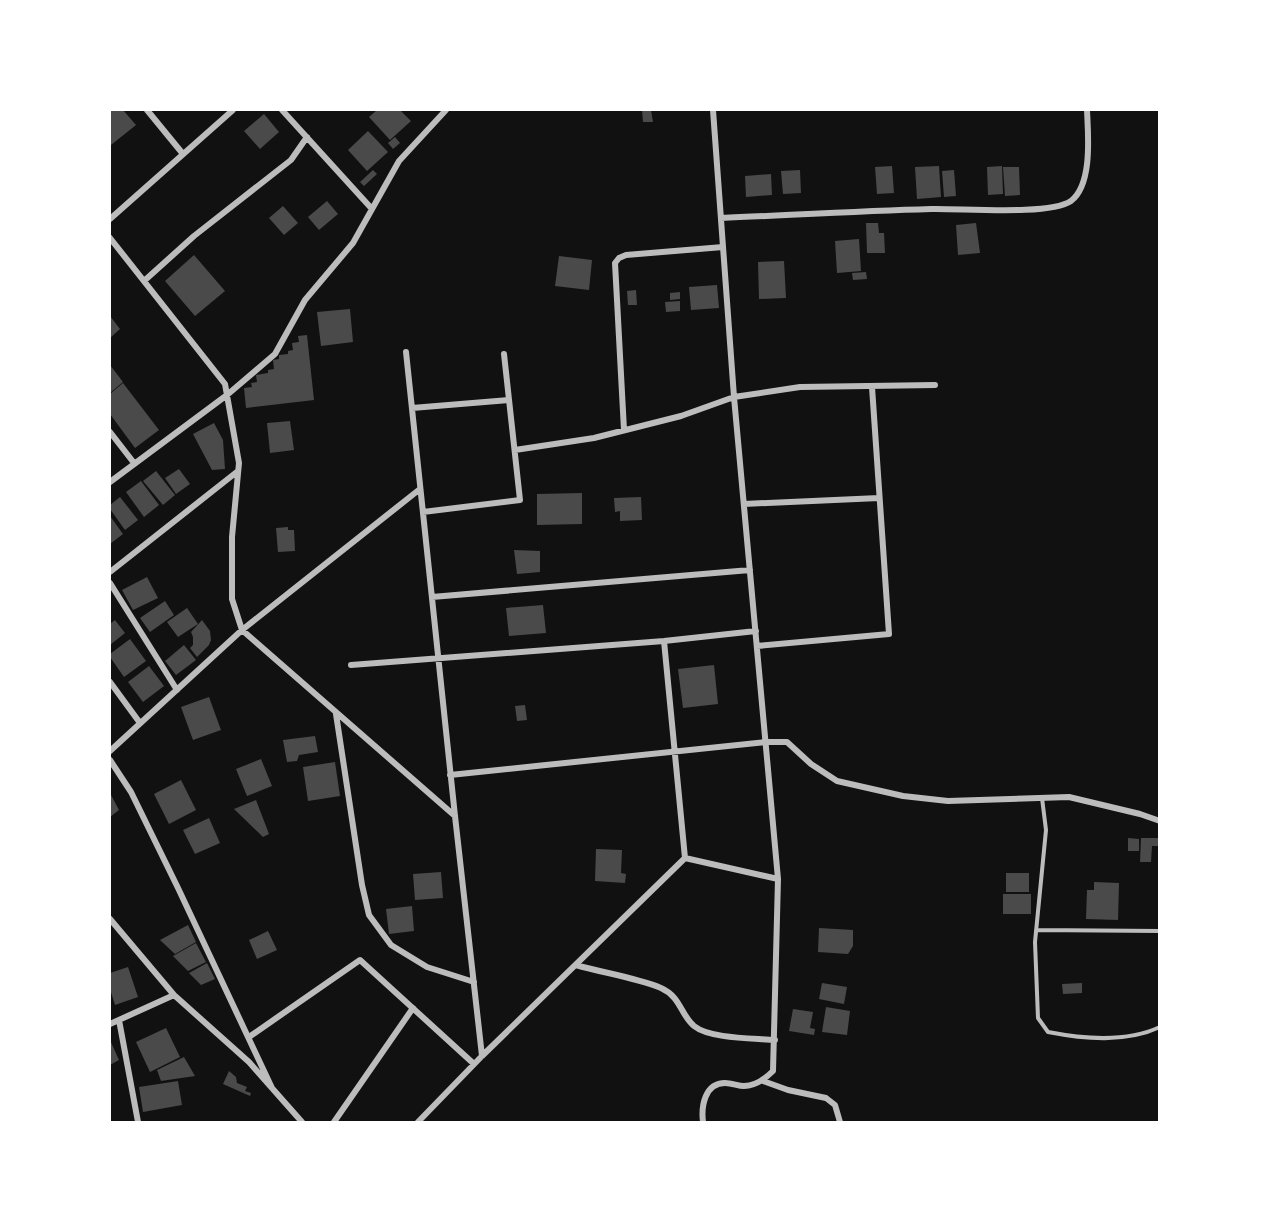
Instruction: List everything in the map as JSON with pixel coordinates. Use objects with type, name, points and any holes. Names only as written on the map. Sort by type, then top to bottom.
[{"type":"street","points":[[147,110],[183,154]]},
{"type":"street","points":[[110,219],[233,110]]},
{"type":"street","points":[[282,110],[372,209]]},
{"type":"street","points":[[110,482],[227,395],[274,354],[305,300],[353,243],[399,161],[446,110]]},
{"type":"street","points":[[703,1122],[702,1112],[707,1092],[716,1083],[728,1082],[745,1086],[763,1081],[773,1071],[778,879],[734,398],[713,110]]},
{"type":"street","points":[[721,218],[933,208],[1020,210],[1059,206],[1072,200],[1081,186],[1088,160],[1087,110]]},
{"type":"street","points":[[144,281],[194,236],[291,160],[307,137]]},
{"type":"street","points":[[110,238],[225,384],[238,471],[232,537],[232,599],[242,630],[455,816]]},
{"type":"street","points":[[624,430],[615,263],[626,255],[723,247]]},
{"type":"street","points":[[406,352],[482,1056]]},
{"type":"street","points":[[423,512],[520,500],[504,354]]},
{"type":"street","points":[[515,450],[594,438],[681,416],[734,398],[800,387],[935,386]]},
{"type":"street","points":[[757,646],[889,634],[872,387]]},
{"type":"street","points":[[412,408],[509,400]]},
{"type":"street","points":[[110,432],[134,463]]},
{"type":"street","points":[[110,572],[238,471]]},
{"type":"street","points":[[110,751],[242,630],[420,489]]},
{"type":"street","points":[[744,504],[879,498]]},
{"type":"street","points":[[432,597],[750,570]]},
{"type":"street","points":[[110,583],[177,690]]},
{"type":"street","points":[[351,665],[664,641],[756,631]]},
{"type":"street","points":[[664,641],[685,858]]},
{"type":"street","points":[[110,682],[140,723]]},
{"type":"street","points":[[336,713],[362,885],[369,915],[391,945],[427,967],[474,982]]},
{"type":"street","points":[[450,775],[766,742],[787,742],[812,764],[837,781],[903,796],[948,801],[1069,797],[1160,821]]},
{"type":"street","points":[[110,760],[130,792],[272,1088]]},
{"type":"street","points":[[685,858],[778,879]]},
{"type":"street","points":[[418,1122],[482,1056],[685,858]]},
{"type":"street","points":[[110,919],[174,995],[249,1062],[302,1122]]},
{"type":"street","points":[[249,1037],[360,960],[474,1064]]},
{"type":"street","points":[[576,965],[662,988],[675,998],[693,1025],[707,1032],[775,1040]]},
{"type":"street","points":[[110,1024],[174,995]]},
{"type":"street","points":[[334,1122],[413,1008]]},
{"type":"street","points":[[119,1020],[138,1122]]},
{"type":"street","points":[[763,1081],[788,1090],[826,1098],[835,1105],[840,1122]]},
{"type":"lane","points":[[1042,797],[1046,830],[1036,930],[1038,1018],[1048,1032],[1075,1037],[1116,1037],[1151,1031],[1160,1027]]},
{"type":"lane","points":[[1036,930],[1160,931]]},
{"type":"building","points":[[110,110],[123,110],[136,125],[111,145],[110,143]]},
{"type":"building","points":[[377,110],[400,110],[411,121],[390,140],[369,117]]},
{"type":"building","points":[[642,110],[651,110],[653,122],[643,122]]},
{"type":"building","points":[[264,114],[279,132],[260,149],[244,131]]},
{"type":"building","points":[[368,131],[388,152],[367,171],[348,150]]},
{"type":"building","points":[[395,137],[400,143],[393,149],[388,143]]},
{"type":"building","points":[[892,166],[894,193],[877,194],[875,167]]},
{"type":"building","points":[[939,166],[941,197],[917,199],[915,167]]},
{"type":"building","points":[[1002,166],[1003,194],[988,195],[987,167]]},
{"type":"building","points":[[1003,167],[1019,167],[1020,195],[1005,196]]},
{"type":"building","points":[[373,170],[377,174],[364,186],[360,182]]},
{"type":"building","points":[[800,170],[801,193],[783,194],[781,171]]},
{"type":"building","points":[[954,170],[956,196],[944,197],[942,171]]},
{"type":"building","points":[[771,174],[772,195],[746,197],[745,176]]},
{"type":"building","points":[[327,201],[338,214],[319,230],[308,217]]},
{"type":"building","points":[[283,206],[298,223],[284,235],[269,218]]},
{"type":"building","points":[[866,223],[878,223],[879,233],[884,233],[885,253],[867,253]]},
{"type":"building","points":[[976,223],[980,253],[958,255],[956,225]]},
{"type":"building","points":[[859,239],[861,271],[837,273],[835,241]]},
{"type":"building","points":[[194,255],[225,291],[195,316],[165,281]]},
{"type":"building","points":[[559,256],[592,260],[589,290],[555,286]]},
{"type":"building","points":[[784,261],[786,298],[759,299],[758,262]]},
{"type":"building","points":[[866,272],[867,279],[853,280],[852,273]]},
{"type":"building","points":[[717,285],[719,308],[691,310],[689,287]]},
{"type":"building","points":[[636,290],[637,305],[628,305],[627,291]]},
{"type":"building","points":[[680,292],[680,299],[670,300],[670,293]]},
{"type":"building","points":[[680,301],[680,311],[666,312],[665,302]]},
{"type":"building","points":[[350,309],[353,342],[321,346],[317,312]]},
{"type":"building","points":[[110,316],[120,329],[110,338]]},
{"type":"building","points":[[307,335],[314,400],[246,408],[244,388],[252,387],[251,383],[257,382],[256,375],[268,373],[268,370],[274,369],[273,360],[293,350],[292,343],[299,342],[298,336]]},
{"type":"building","points":[[110,365],[123,382],[110,393]]},
{"type":"building","points":[[123,383],[159,430],[135,448],[110,414],[110,394]]},
{"type":"building","points":[[290,421],[294,450],[270,453],[267,423]]},
{"type":"building","points":[[214,423],[223,440],[225,469],[212,470],[193,434]]},
{"type":"building","points":[[179,469],[190,484],[176,494],[165,478]]},
{"type":"building","points":[[156,471],[175,495],[163,505],[143,481]]},
{"type":"building","points":[[141,481],[159,505],[144,517],[126,492]]},
{"type":"building","points":[[582,493],[582,524],[537,525],[537,494]]},
{"type":"building","points":[[120,497],[138,520],[125,530],[110,509],[110,505]]},
{"type":"building","points":[[641,497],[642,520],[620,521],[620,511],[615,512],[614,498]]},
{"type":"building","points":[[110,516],[123,534],[110,544]]},
{"type":"building","points":[[288,527],[288,530],[294,530],[295,551],[278,552],[276,528]]},
{"type":"building","points":[[514,550],[540,551],[540,572],[517,574]]},
{"type":"building","points":[[147,577],[158,598],[133,610],[122,590]]},
{"type":"building","points":[[165,601],[174,615],[150,632],[140,618]]},
{"type":"building","points":[[543,605],[546,633],[509,636],[506,608]]},
{"type":"building","points":[[187,608],[198,624],[178,637],[167,622]]},
{"type":"building","points":[[115,620],[125,633],[110,645],[110,624]]},
{"type":"building","points":[[202,620],[210,631],[211,640],[197,657],[190,648],[193,645],[191,632]]},
{"type":"building","points":[[130,639],[146,661],[124,677],[110,654]]},
{"type":"building","points":[[184,645],[196,660],[176,675],[165,661]]},
{"type":"building","points":[[714,665],[718,704],[683,708],[678,669]]},
{"type":"building","points":[[149,666],[164,686],[143,702],[128,682]]},
{"type":"building","points":[[209,697],[221,730],[193,740],[181,707]]},
{"type":"building","points":[[525,705],[527,720],[517,721],[515,706]]},
{"type":"building","points":[[315,736],[318,752],[299,755],[297,761],[287,762],[283,740]]},
{"type":"building","points":[[261,759],[272,786],[247,796],[236,769]]},
{"type":"building","points":[[335,762],[340,796],[308,801],[303,767]]},
{"type":"building","points":[[181,780],[196,810],[169,824],[154,794]]},
{"type":"building","points":[[110,793],[119,810],[110,817]]},
{"type":"building","points":[[256,800],[269,834],[263,837],[234,809]]},
{"type":"building","points":[[209,818],[220,843],[195,854],[183,830]]},
{"type":"building","points":[[1128,838],[1139,839],[1139,851],[1128,851]]},
{"type":"building","points":[[1141,838],[1159,838],[1158,846],[1152,846],[1151,862],[1140,862]]},
{"type":"building","points":[[596,849],[622,850],[621,873],[626,874],[625,883],[595,881]]},
{"type":"building","points":[[441,872],[443,898],[415,900],[413,874]]},
{"type":"building","points":[[1006,873],[1029,873],[1029,892],[1006,892]]},
{"type":"building","points":[[1094,882],[1119,883],[1118,920],[1086,919],[1087,890],[1094,890]]},
{"type":"building","points":[[1003,894],[1031,894],[1031,914],[1003,914]]},
{"type":"building","points":[[412,906],[414,931],[389,934],[386,909]]},
{"type":"building","points":[[188,925],[196,942],[175,954],[160,940]]},
{"type":"building","points":[[819,928],[853,930],[853,946],[848,954],[818,952]]},
{"type":"building","points":[[268,931],[277,950],[257,959],[249,940]]},
{"type":"building","points":[[196,943],[206,962],[188,971],[173,956]]},
{"type":"building","points":[[207,963],[215,979],[201,985],[189,973]]},
{"type":"building","points":[[128,967],[138,997],[115,1005],[110,989],[110,973]]},
{"type":"building","points":[[822,983],[847,987],[844,1004],[819,999]]},
{"type":"building","points":[[1082,983],[1082,993],[1063,994],[1062,984]]},
{"type":"building","points":[[826,1007],[850,1011],[847,1035],[822,1032]]},
{"type":"building","points":[[793,1009],[813,1012],[810,1028],[815,1029],[814,1035],[789,1031]]},
{"type":"building","points":[[166,1028],[180,1057],[150,1072],[136,1042]]},
{"type":"building","points":[[110,1040],[119,1060],[110,1065]]},
{"type":"building","points":[[184,1057],[195,1076],[161,1081],[157,1070]]},
{"type":"building","points":[[229,1071],[236,1077],[237,1083],[247,1087],[245,1091],[251,1093],[250,1096],[223,1084]]},
{"type":"building","points":[[178,1081],[182,1105],[143,1112],[139,1087]]}]
